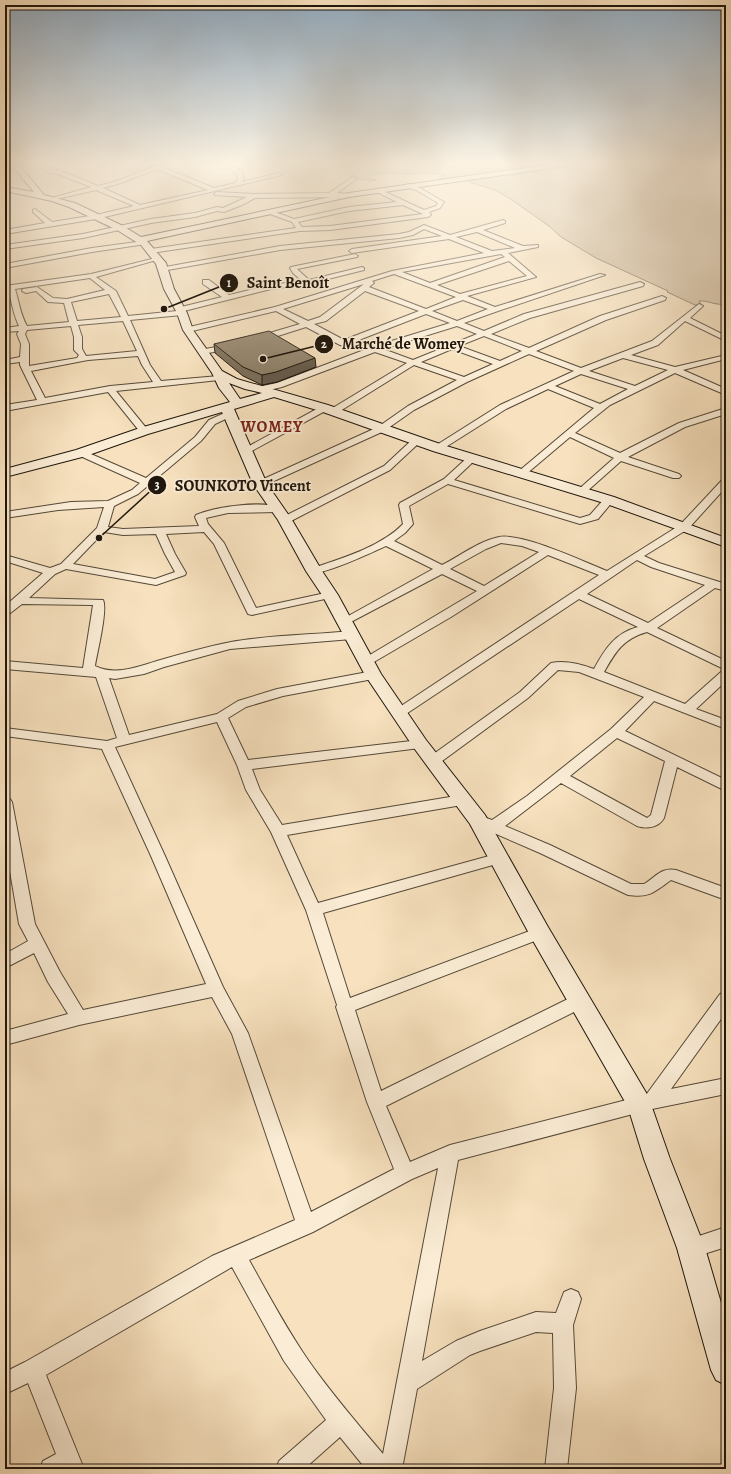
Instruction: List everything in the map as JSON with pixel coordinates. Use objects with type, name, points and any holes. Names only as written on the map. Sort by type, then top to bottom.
[{"type":"main road","points":[[127,233],[145,245],[158,258],[169,288],[181,311],[188,330],[204,352],[218,376],[232,406],[245,452],[260,484],[282,514],[314,571],[330,595],[370,669],[420,744],[462,800],[486,824],[500,858],[540,933],[580,1002],[645,1102],[657,1159],[691,1248],[726,1370]]},
{"type":"main road","points":[[145,245],[189,233]]},
{"type":"main road","points":[[218,376],[329,410],[438,448],[582,491],[684,527],[726,544]]},
{"type":"main road","points":[[5,473],[81,452],[144,431],[232,406],[268,391]]},
{"type":"street","points":[[21,233],[29,241],[35,242],[43,254]]},
{"type":"street","points":[[5,247],[98,233]]},
{"type":"street","points":[[5,266],[30,262],[43,254],[254,237],[278,233]]},
{"type":"street","points":[[162,269],[301,245],[346,242],[406,235],[411,233]]},
{"type":"street","points":[[440,233],[490,253]]},
{"type":"street","points":[[308,282],[293,268],[353,253],[451,237],[464,233]]},
{"type":"street","points":[[485,233],[522,248]]},
{"type":"street","points":[[254,237],[272,251]]},
{"type":"street","points":[[346,242],[362,269],[374,279]]},
{"type":"street","points":[[188,330],[277,309],[394,272],[490,253],[536,246]]},
{"type":"street","points":[[343,343],[462,297],[532,277],[502,251]]},
{"type":"street","points":[[10,287],[91,276],[158,258]]},
{"type":"street","points":[[430,285],[510,258]]},
{"type":"street","points":[[30,262],[46,282]]},
{"type":"street","points":[[5,330],[127,319],[181,311],[271,288],[308,282],[362,269]]},
{"type":"street","points":[[394,272],[495,309]]},
{"type":"street","points":[[268,391],[279,385],[365,352],[456,324],[495,309],[602,275]]},
{"type":"street","points":[[91,276],[111,292],[127,319],[146,365],[158,384]]},
{"type":"street","points":[[252,341],[322,319],[365,288],[374,279]]},
{"type":"street","points":[[206,282],[228,298]]},
{"type":"street","points":[[245,452],[329,410],[414,362],[484,335],[527,316],[640,284]]},
{"type":"street","points":[[10,287],[16,291],[37,289],[51,300],[67,301],[111,292]]},
{"type":"street","points":[[10,287],[16,302],[17,315],[24,328]]},
{"type":"street","points":[[271,288],[284,295],[294,303]]},
{"type":"street","points":[[365,288],[529,352],[635,389]]},
{"type":"street","points":[[260,484],[381,429],[410,408],[464,380],[603,318],[662,298]]},
{"type":"street","points":[[67,301],[78,337],[78,350],[83,355],[79,360]]},
{"type":"street","points":[[438,448],[503,407],[581,371],[655,343],[699,306]]},
{"type":"street","points":[[277,309],[306,325],[365,352]]},
{"type":"street","points":[[685,318],[726,339]]},
{"type":"street","points":[[24,328],[21,334],[25,344],[24,366],[42,401]]},
{"type":"street","points":[[204,352],[238,344]]},
{"type":"street","points":[[454,347],[501,364]]},
{"type":"street","points":[[375,349],[464,380]]},
{"type":"street","points":[[26,369],[79,360],[142,353]]},
{"type":"street","points":[[622,355],[675,370],[726,392]]},
{"type":"street","points":[[522,473],[568,433],[601,408],[635,389],[675,370],[726,356]]},
{"type":"street","points":[[5,362],[25,359]]},
{"type":"street","points":[[713,360],[726,364]]},
{"type":"street","points":[[5,408],[110,389],[218,376]]},
{"type":"street","points":[[548,386],[601,408]]},
{"type":"street","points":[[110,389],[144,431]]},
{"type":"street","points":[[5,515],[68,505],[90,503],[110,504],[135,492],[198,439],[212,422],[232,406]]},
{"type":"street","points":[[582,491],[620,457],[682,425],[726,411]]},
{"type":"street","points":[[568,433],[620,457],[676,476]]},
{"type":"street","points":[[330,595],[252,612],[219,542],[206,529],[200,517],[209,513],[256,509],[282,514],[387,468],[416,441]]},
{"type":"street","points":[[81,452],[146,482]]},
{"type":"street","points":[[314,571],[352,558],[400,532],[408,524],[404,505],[447,481],[471,458]]},
{"type":"street","points":[[447,481],[580,521],[594,516],[609,500]]},
{"type":"street","points":[[399,713],[636,556],[684,527],[725,483]]},
{"type":"street","points":[[5,612],[19,602],[51,572],[65,566],[102,529],[110,504]]},
{"type":"street","points":[[102,529],[123,532],[206,529]]},
{"type":"street","points":[[65,566],[156,582],[181,573],[170,554],[160,531]]},
{"type":"street","points":[[5,665],[26,665],[115,675],[144,670],[160,664],[230,646],[348,628],[442,569],[492,543],[501,540],[548,551],[608,575]]},
{"type":"street","points":[[385,541],[485,590]]},
{"type":"street","points":[[5,732],[107,745],[221,717],[242,704],[281,692],[370,669],[485,590],[548,551]]},
{"type":"street","points":[[636,556],[655,565],[726,588]]},
{"type":"street","points":[[5,558],[51,572]]},
{"type":"street","points":[[597,674],[612,648],[624,637],[634,632],[649,628],[713,584]]},
{"type":"street","points":[[579,594],[726,666]]},
{"type":"street","points":[[19,602],[99,602],[89,668],[100,674],[124,741]]},
{"type":"street","points":[[433,761],[524,695],[555,666],[580,668],[726,725]]},
{"type":"street","points":[[688,709],[726,674]]},
{"type":"street","points":[[486,824],[560,776],[616,732],[652,696]]},
{"type":"street","points":[[221,717],[244,765],[253,790],[278,831],[314,910],[344,1007],[376,1102],[405,1173]]},
{"type":"street","points":[[616,732],[726,786]]},
{"type":"street","points":[[244,765],[420,744]]},
{"type":"street","points":[[107,745],[158,856],[216,989],[240,1033],[306,1225]]},
{"type":"street","points":[[560,776],[642,822],[649,823],[657,818],[672,760]]},
{"type":"street","points":[[278,831],[462,800]]},
{"type":"street","points":[[5,802],[27,924],[36,944],[79,1018]]},
{"type":"street","points":[[486,824],[552,852],[628,889],[640,891],[648,890],[668,874],[678,875],[704,887],[726,894]]},
{"type":"street","points":[[314,910],[500,858]]},
{"type":"street","points":[[344,1007],[540,933]]},
{"type":"street","points":[[5,962],[36,944]]},
{"type":"street","points":[[5,1038],[79,1018],[216,989]]},
{"type":"street","points":[[645,1102],[726,999]]},
{"type":"street","points":[[376,1102],[580,1002]]},
{"type":"street","points":[[5,1383],[33,1370],[219,1263],[306,1225],[405,1173],[450,1154],[645,1102],[726,1086]]},
{"type":"street","points":[[391,1469],[450,1154]]},
{"type":"street","points":[[691,1248],[726,1237]]},
{"type":"street","points":[[236,1256],[276,1328],[300,1367],[341,1422],[381,1469]]},
{"type":"street","points":[[556,1469],[565,1388],[563,1325],[571,1299]]},
{"type":"street","points":[[408,1382],[463,1348],[480,1341],[536,1322],[550,1322],[563,1325]]},
{"type":"street","points":[[33,1370],[64,1466]]},
{"type":"street","points":[[287,1469],[341,1422]]},
{"type":"shaded area","points":[[556,233],[726,233],[726,303],[716,304],[706,301],[699,301],[701,304],[695,305],[596,258]]},
{"type":"building","points":[[269,331],[315,358],[276,372],[262,375],[243,367],[214,344]]},
{"type":"place","name":"Saint Benoît","points":[[164,309]]},
{"type":"place","name":"Marché de Womey","points":[[263,359]]},
{"type":"place","name":"SOUNKOTO Vincent","points":[[99,538]]},
{"type":"district","name":"WOMEY","points":[[272,426]]}]
